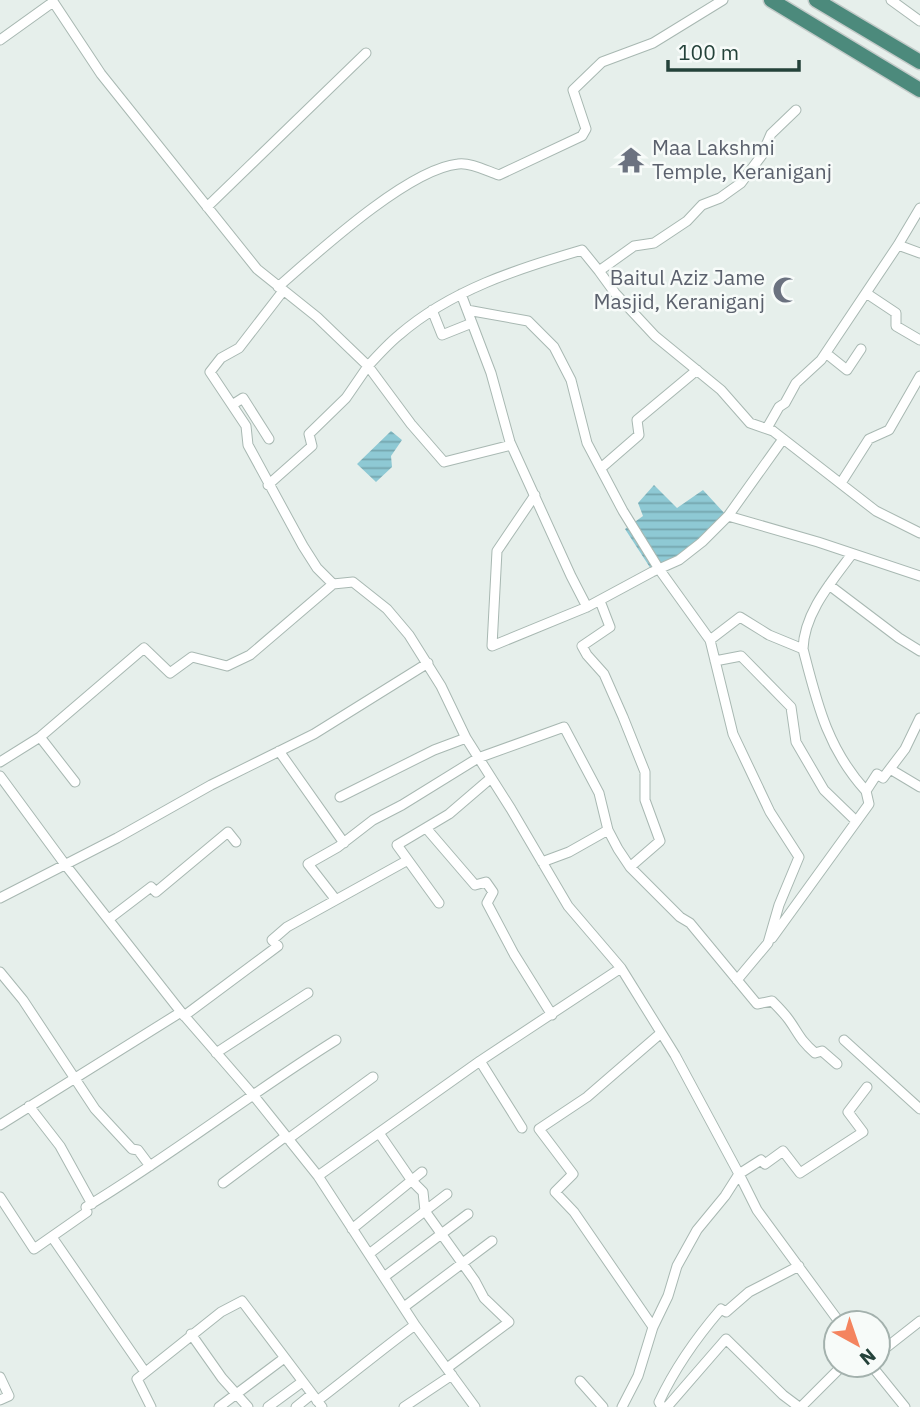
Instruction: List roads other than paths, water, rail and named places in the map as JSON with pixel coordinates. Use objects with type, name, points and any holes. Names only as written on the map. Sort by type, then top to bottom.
[{"type":"highway","points":[[771,0],[920,90]]},
{"type":"highway","points":[[816,0],[920,62]]},
{"type":"street","points":[[334,584],[317,568],[303,547],[247,445],[246,426],[210,372],[221,358],[239,348],[281,289],[333,240],[419,178],[437,169],[460,163],[499,175],[582,136],[586,129],[573,90],[602,62],[653,43],[700,17],[723,0]]},
{"type":"street","points":[[891,0],[920,21]]},
{"type":"street","points":[[0,40],[52,1],[101,75],[257,269],[317,317],[368,366],[411,424],[444,461],[511,445]]},
{"type":"street","points":[[207,207],[366,53]]},
{"type":"street","points":[[599,271],[634,246],[654,243],[687,222],[702,205],[720,198],[741,183],[762,155],[771,134],[796,110]]},
{"type":"street","points":[[766,428],[796,383],[821,360],[920,208]]},
{"type":"street","points":[[898,245],[920,253]]},
{"type":"street","points":[[268,485],[312,446],[309,434],[346,398],[368,366],[398,335],[432,310],[500,275],[582,250],[615,293],[655,336],[721,390],[750,422],[783,439],[876,511],[920,533]]},
{"type":"street","points":[[866,293],[895,313],[896,326],[920,340]]},
{"type":"street","points":[[461,294],[491,373],[511,445],[587,607]]},
{"type":"street","points":[[432,310],[442,335],[472,323]]},
{"type":"street","points":[[467,310],[528,321],[554,347],[571,380],[587,443],[623,511],[659,569],[710,640],[733,734],[770,811],[799,857],[779,905],[768,943]]},
{"type":"street","points":[[827,354],[847,370],[861,349]]},
{"type":"street","points":[[601,468],[639,435],[637,420],[697,370]]},
{"type":"street","points":[[841,483],[869,439],[889,430],[920,376]]},
{"type":"street","points":[[232,405],[243,398],[269,439]]},
{"type":"street","points":[[535,495],[497,551],[492,646],[587,607],[679,560],[728,516],[783,439]]},
{"type":"street","points":[[728,516],[920,576]]},
{"type":"street","points":[[737,980],[768,943],[869,804],[866,791],[846,769],[818,710],[803,649],[803,636],[829,585],[852,554]]},
{"type":"street","points":[[0,762],[40,737],[144,648],[170,673],[192,657],[227,666],[250,655],[334,584],[353,582],[387,609],[428,663],[466,738],[568,906],[621,968],[701,1099],[757,1210],[830,1309]]},
{"type":"street","points":[[829,585],[920,651]]},
{"type":"street","points":[[600,601],[610,627],[582,646],[604,674],[623,717],[645,772],[645,800],[660,841],[631,867]]},
{"type":"street","points":[[710,640],[740,617],[769,635],[803,649]]},
{"type":"street","points":[[715,661],[741,656],[791,708],[796,742],[824,790],[856,821]]},
{"type":"street","points":[[0,898],[117,838],[211,785],[314,734],[428,663]]},
{"type":"street","points":[[866,791],[877,774],[883,778],[905,749],[920,718]]},
{"type":"street","points":[[336,900],[308,864],[344,843],[373,820],[478,758],[564,727],[599,793],[608,830],[631,867],[680,917],[690,923],[757,1004],[772,1002],[790,1021],[805,1045],[815,1053],[822,1051],[837,1064]]},
{"type":"street","points":[[40,737],[75,782]]},
{"type":"street","points":[[340,797],[433,750],[466,738]]},
{"type":"street","points":[[279,751],[344,843]]},
{"type":"street","points":[[890,769],[920,787]]},
{"type":"street","points":[[0,776],[182,1014],[254,1096],[318,1176],[415,1325],[475,1407]]},
{"type":"street","points":[[439,903],[397,845],[449,814],[491,778]]},
{"type":"street","points":[[426,828],[475,886],[486,882],[493,891],[487,903],[514,954],[552,1015]]},
{"type":"street","points":[[542,862],[569,852],[608,830]]},
{"type":"street","points":[[109,919],[151,887],[156,892],[228,832],[236,842]]},
{"type":"street","points":[[0,1125],[182,1014],[278,946],[272,940],[287,927],[408,860]]},
{"type":"street","points":[[318,1176],[480,1061],[621,968]]},
{"type":"street","points":[[0,972],[23,1000],[95,1109],[132,1149],[138,1150],[150,1166]]},
{"type":"street","points":[[216,1053],[309,993]]},
{"type":"street","points":[[653,1327],[574,1212],[555,1192],[573,1174],[539,1129],[587,1097],[661,1033]]},
{"type":"street","points":[[0,1197],[34,1249],[87,1212],[86,1208],[254,1096],[280,1074],[336,1040]]},
{"type":"street","points":[[844,1040],[920,1109]]},
{"type":"street","points":[[480,1061],[522,1128]]},
{"type":"street","points":[[223,1183],[373,1077]]},
{"type":"street","points":[[625,1406],[677,1266],[697,1230],[739,1174],[761,1160],[765,1164],[783,1151],[800,1173],[863,1132],[848,1112],[867,1087]]},
{"type":"street","points":[[29,1106],[60,1146],[92,1204]]},
{"type":"street","points":[[379,1133],[412,1181],[423,1192],[425,1212],[484,1298],[509,1322],[404,1407]]},
{"type":"street","points":[[352,1229],[422,1172]]},
{"type":"street","points":[[369,1254],[447,1194]]},
{"type":"street","points":[[384,1277],[468,1214]]},
{"type":"street","points":[[52,1237],[145,1373]]},
{"type":"street","points":[[404,1307],[492,1241]]},
{"type":"street","points":[[662,1407],[659,1402],[664,1390],[694,1340],[721,1309],[726,1312],[750,1292],[799,1266]]},
{"type":"street","points":[[151,1407],[137,1379],[191,1334],[221,1312],[242,1301],[317,1401]]},
{"type":"street","points":[[892,1343],[920,1321]]},
{"type":"street","points":[[296,1407],[317,1401],[415,1325]]},
{"type":"street","points":[[191,1334],[222,1378],[248,1407]]},
{"type":"street","points":[[667,1407],[726,1339],[783,1395],[800,1407],[829,1379]]},
{"type":"street","points":[[219,1407],[284,1359]]},
{"type":"street","points":[[0,1377],[9,1396],[0,1400]]},
{"type":"street","points":[[882,1379],[905,1407]]},
{"type":"street","points":[[268,1407],[302,1381]]},
{"type":"street","points":[[580,1381],[603,1407]]},
{"type":"water","points":[[391,431],[402,440],[391,456],[392,467],[376,482],[357,464]]},
{"type":"water","points":[[654,485],[677,508],[703,490],[726,515],[677,558],[651,569],[625,529],[643,516],[638,503]]},
{"type":"place","name":"Maa Lakshmi Temple, Keraniganj","points":[[631,160]]},
{"type":"place","name":"Baitul Aziz Jame Masjid, Keraniganj","points":[[786,290]]}]
